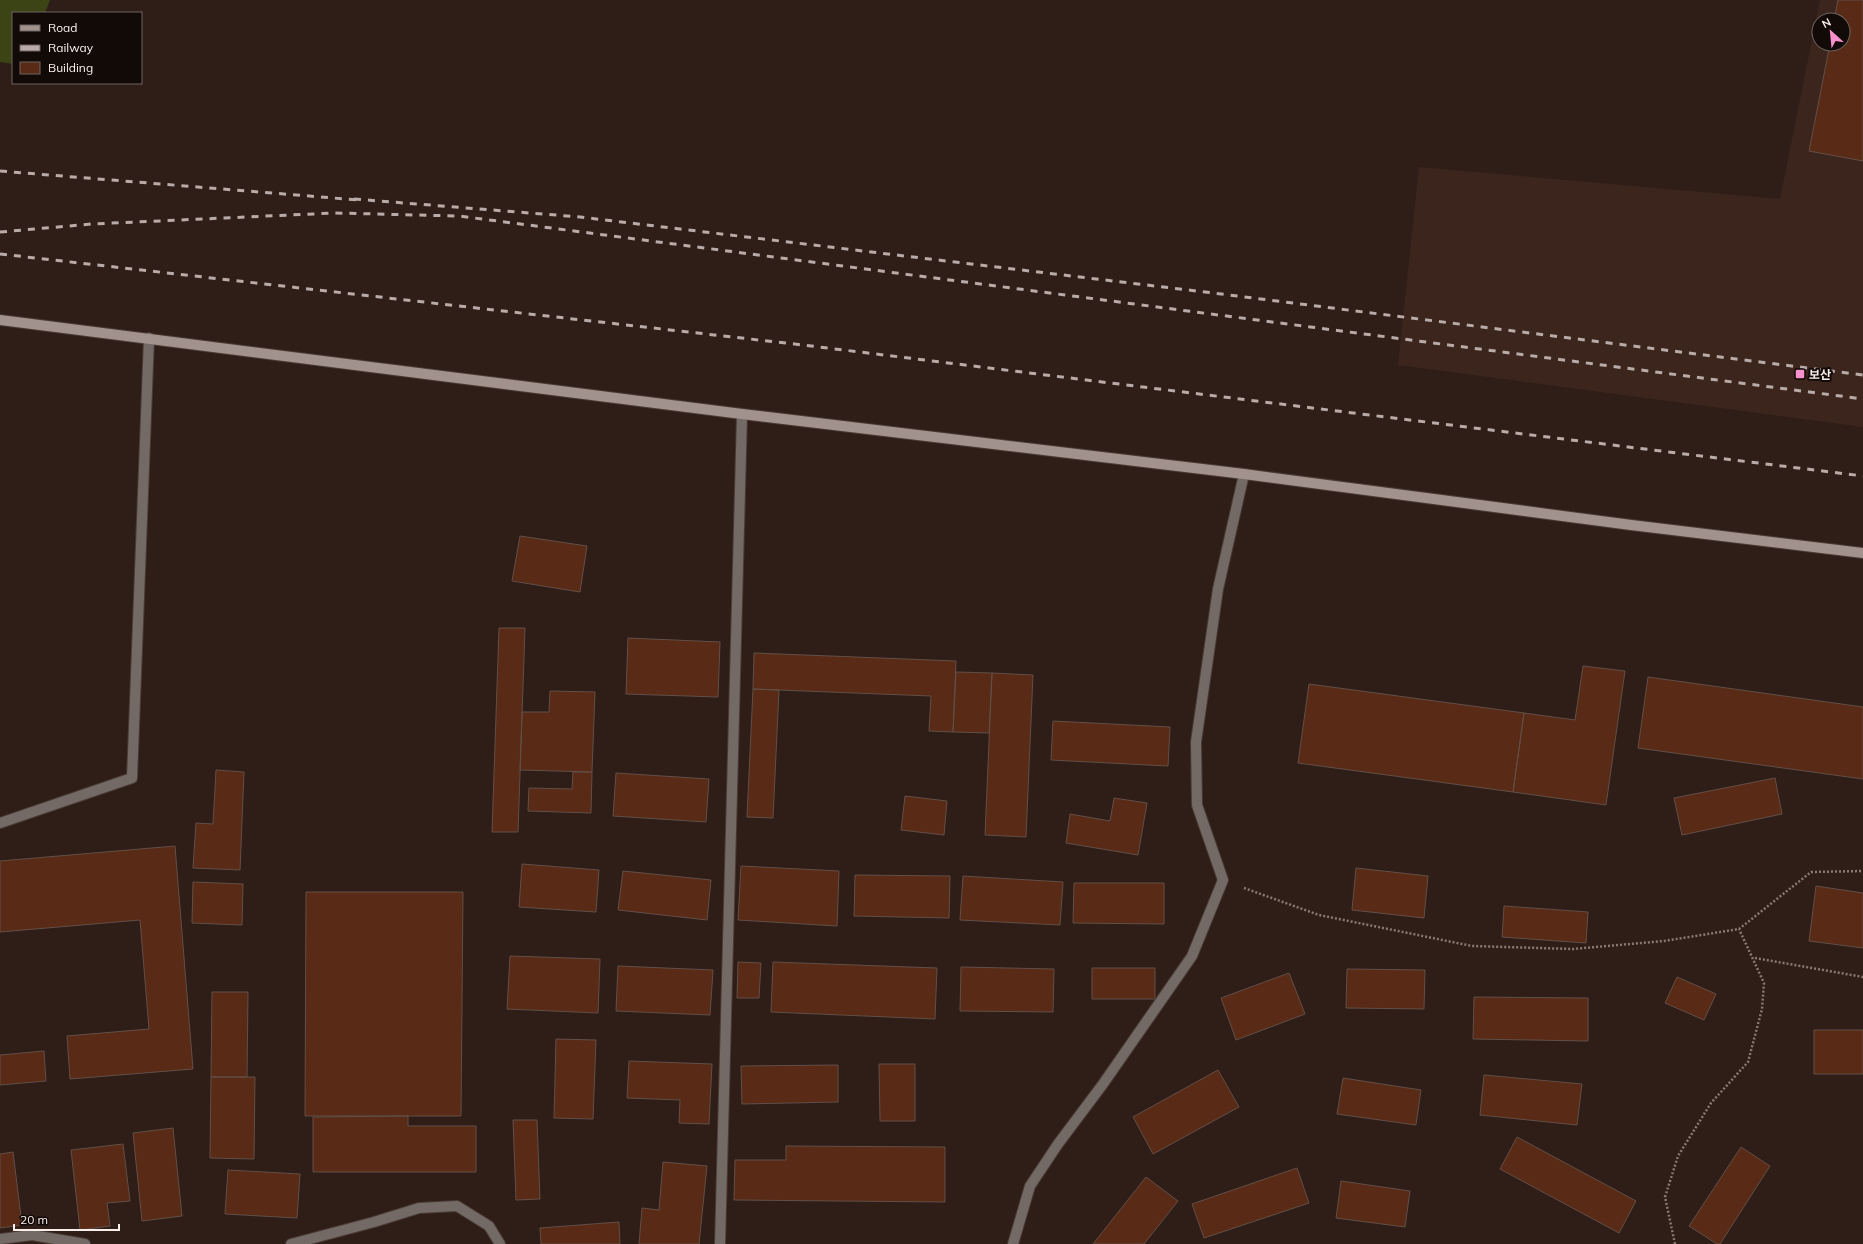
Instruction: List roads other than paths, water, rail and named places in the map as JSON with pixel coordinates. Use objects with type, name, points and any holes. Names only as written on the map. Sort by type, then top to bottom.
[{"type":"main road","points":[[0,320],[742,414],[1244,474],[1631,525],[1863,553]]},
{"type":"street","points":[[0,823],[132,778],[149,338]]},
{"type":"street","points":[[720,1244],[742,414]]},
{"type":"street","points":[[1013,1244],[1030,1186],[1058,1144],[1108,1078],[1192,956],[1223,880],[1197,805],[1196,742],[1218,589],[1244,474]]},
{"type":"street","points":[[291,1244],[374,1222],[419,1208],[457,1206],[489,1226],[500,1244]]},
{"type":"street","points":[[0,1239],[32,1235],[85,1244]]},
{"type":"railway","points":[[0,171],[358,200]]},
{"type":"railway","points":[[354,199],[580,217],[1213,293],[1863,375]]},
{"type":"railway","points":[[0,232],[92,224],[334,213],[459,216],[1863,399]]},
{"type":"railway","points":[[0,254],[803,345],[1863,476]]},
{"type":"place","name":"보산","points":[[1800,374]]}]
